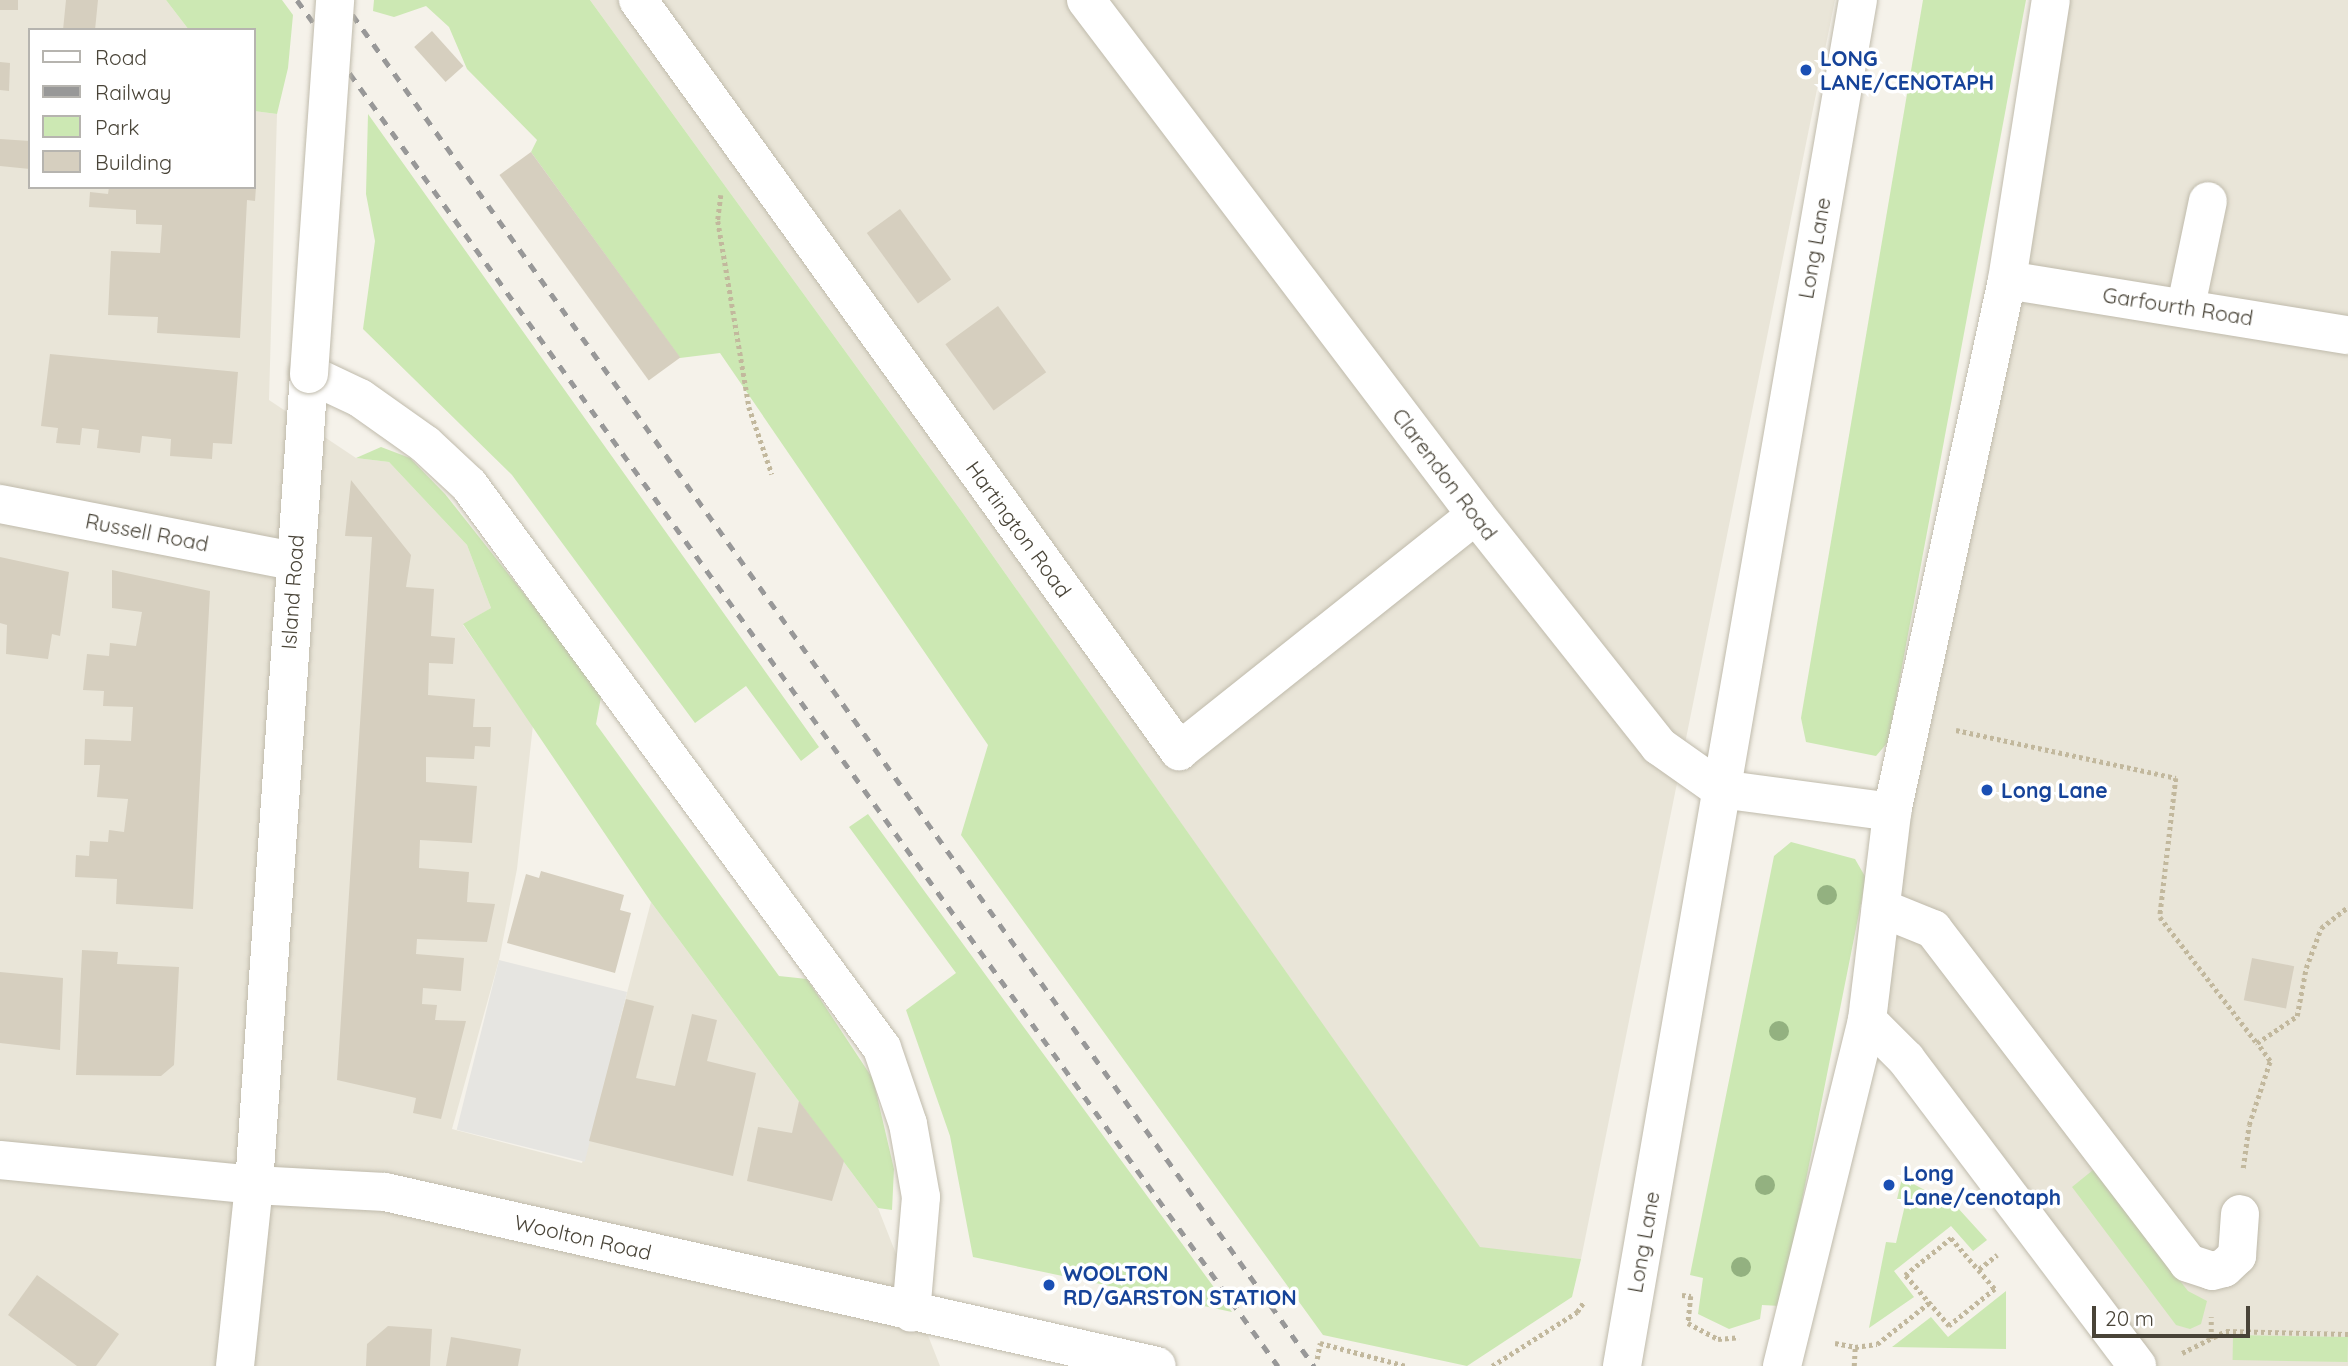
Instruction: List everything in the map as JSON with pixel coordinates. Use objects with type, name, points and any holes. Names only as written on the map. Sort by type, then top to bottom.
[{"type":"street","name":"Island Road","points":[[235,1366],[254,1185],[293,561],[335,0]]},
{"type":"street","name":"Hartington Road","points":[[638,0],[1179,751],[1476,515]]},
{"type":"street","name":"Long Lane","points":[[1622,1366],[1858,0]]},
{"type":"street","points":[[1782,1366],[1867,1020],[1892,812],[2007,279],[2051,0]]},
{"type":"street","name":"Clarendon Road","points":[[1090,1],[1476,515],[1659,746],[1720,789],[1892,812]]},
{"type":"street","points":[[2186,306],[2208,201]]},
{"type":"street","name":"Garfourth Road","points":[[2007,279],[2186,306],[2348,335]]},
{"type":"street","points":[[309,374],[360,398],[425,444],[469,485],[882,1048],[908,1124],[922,1197],[911,1313]]},
{"type":"street","name":"Russell Road","points":[[0,504],[293,561]]},
{"type":"street","points":[[1881,908],[1933,929],[2188,1263],[2212,1271],[2224,1268],[2237,1256],[2239,1214]]},
{"type":"street","points":[[1867,1020],[1906,1059],[2137,1366]]},
{"type":"street","name":"Woolton Road","points":[[0,1160],[254,1185],[385,1192],[911,1313],[1157,1366]]},
{"type":"path","points":[[723,181],[718,221],[730,298],[749,407],[772,474]]},
{"type":"path","points":[[1912,720],[2176,778],[2160,917],[2270,1062],[2246,1140],[2239,1214]]},
{"type":"path","points":[[2257,1043],[2297,1016],[2306,968],[2321,928],[2348,907]]},
{"type":"path","points":[[1951,1238],[1995,1289],[1949,1326],[1929,1303],[1905,1275],[1951,1238]]},
{"type":"path","points":[[1492,1366],[1577,1312],[1590,1292]]},
{"type":"path","points":[[1674,1293],[1691,1296],[1688,1323],[1707,1334],[1732,1340],[1752,1333]]},
{"type":"path","points":[[1854,1366],[1855,1347],[1877,1343],[1929,1303]]},
{"type":"path","points":[[2178,1355],[2226,1331],[2348,1334]]},
{"type":"path","points":[[1317,1359],[1320,1343],[1406,1366]]},
{"type":"shaded area","points":[[0,0],[166,0],[187,28],[28,28],[28,189],[256,189],[256,111],[277,114],[269,400],[356,458],[389,462],[467,545],[491,608],[463,625],[533,725],[517,869],[499,960],[452,1129],[582,1163],[651,902],[878,1208],[940,1366],[0,1366]]},
{"type":"shaded area","points":[[590,0],[1835,0],[1581,1259],[1480,1248],[962,512]]},
{"type":"shaded area","points":[[2051,0],[2348,0],[2348,1366],[2137,1366],[1867,1020]]},
{"type":"shaded area","points":[[499,960],[627,992],[585,1162],[457,1130]]},
{"type":"green space","points":[[166,0],[282,0],[293,15],[288,68],[277,114],[256,111],[256,28],[187,28]]},
{"type":"green space","points":[[374,0],[590,0],[962,512],[1480,1247],[1581,1259],[1572,1297],[1467,1366],[1323,1335],[961,835],[988,745],[720,353],[680,358],[531,152],[537,140],[467,69],[449,27],[426,6],[394,17],[373,11]]},
{"type":"green space","points":[[1923,0],[2026,0],[1888,742],[1876,756],[1806,742],[1801,718]]},
{"type":"green space","points":[[368,114],[819,747],[801,761],[746,686],[695,723],[512,475],[363,329],[375,241],[366,194]]},
{"type":"green space","points":[[381,447],[410,458],[445,494],[602,692],[596,724],[779,976],[807,979],[873,1079],[894,1169],[892,1210],[878,1208],[651,902],[463,624],[491,608],[467,545],[389,462],[356,458]]},
{"type":"green space","points":[[868,814],[1232,1312],[973,1257],[950,1136],[906,1010],[956,973],[849,827]]},
{"type":"green space","points":[[1791,842],[1855,859],[1866,878],[1781,1306],[1762,1305],[1760,1319],[1729,1329],[1698,1314],[1703,1278],[1690,1275],[1774,856]]},
{"type":"green space","points":[[2093,1170],[2188,1291],[2207,1301],[2201,1324],[2190,1329],[2176,1325],[2072,1187]]},
{"type":"green space","points":[[1902,1178],[1957,1207],[1987,1240],[1973,1251],[1951,1226],[1894,1271],[1914,1297],[1869,1328],[1886,1242],[1896,1243],[1906,1201],[1897,1199]]},
{"type":"green space","points":[[2006,1291],[2006,1349],[1892,1347],[1931,1317],[1948,1337]]},
{"type":"green space","points":[[2233,1335],[2348,1337],[2348,1362],[2233,1360]]},
{"type":"building","points":[[0,0],[18,0],[18,10],[0,10]]},
{"type":"building","points":[[66,0],[98,0],[95,28],[63,28]]},
{"type":"building","points":[[432,31],[463,66],[446,82],[414,47]]},
{"type":"building","points":[[0,62],[10,63],[9,91],[0,90]]},
{"type":"building","points":[[0,139],[28,141],[28,169],[0,166]]},
{"type":"building","points":[[531,152],[680,357],[649,380],[499,175]]},
{"type":"building","points":[[109,189],[256,189],[255,201],[247,200],[240,338],[157,333],[158,317],[108,315],[111,251],[160,253],[162,225],[136,224],[136,210],[89,207],[90,192],[108,194]]},
{"type":"building","points":[[900,209],[951,279],[918,303],[867,233]]},
{"type":"building","points":[[998,306],[1046,372],[994,411],[945,344]]},
{"type":"building","points":[[50,354],[238,372],[232,444],[213,443],[212,459],[170,456],[171,439],[142,436],[140,453],[97,448],[99,430],[82,428],[80,445],[56,443],[58,428],[41,426]]},
{"type":"building","points":[[351,480],[411,555],[406,587],[434,589],[431,636],[455,638],[453,664],[429,663],[428,695],[475,699],[473,727],[491,727],[490,747],[475,746],[474,759],[426,757],[426,782],[477,786],[472,843],[420,840],[419,868],[469,872],[467,902],[495,904],[487,942],[417,939],[416,954],[464,958],[461,991],[423,988],[422,1004],[437,1005],[435,1020],[466,1021],[441,1119],[413,1113],[416,1098],[337,1080],[372,537],[345,536]]},
{"type":"building","points":[[0,557],[69,572],[60,636],[52,634],[48,659],[6,654],[7,625],[0,623]]},
{"type":"building","points":[[112,570],[210,591],[193,909],[116,904],[117,879],[75,877],[76,855],[89,856],[90,841],[108,842],[109,830],[124,832],[128,799],[97,797],[100,765],[84,765],[85,739],[131,741],[133,707],[103,706],[104,691],[83,690],[87,654],[109,656],[110,643],[136,646],[142,612],[112,608]]},
{"type":"building","points":[[541,871],[624,895],[620,910],[631,913],[615,973],[507,943],[526,874],[539,878]]},
{"type":"building","points":[[82,950],[118,952],[117,964],[179,967],[174,1065],[161,1076],[76,1075]]},
{"type":"building","points":[[2252,958],[2294,966],[2286,1008],[2244,1000]]},
{"type":"building","points":[[0,972],[63,978],[60,1050],[0,1043]]},
{"type":"building","points":[[626,999],[654,1006],[636,1078],[675,1086],[692,1014],[717,1020],[707,1061],[756,1073],[733,1176],[589,1141]]},
{"type":"building","points":[[799,1101],[844,1161],[832,1201],[747,1181],[758,1127],[792,1133]]},
{"type":"building","points":[[37,1275],[119,1334],[96,1366],[77,1366],[8,1315]]},
{"type":"building","points":[[388,1326],[432,1329],[430,1366],[366,1366],[367,1344]]},
{"type":"building","points":[[451,1337],[521,1349],[518,1366],[446,1366]]},
{"type":"railway","points":[[297,0],[1278,1366]]},
{"type":"railway","points":[[342,0],[1314,1366]]},
{"type":"place","name":"LONG LANE/CENOTAPH","points":[[1806,70]]},
{"type":"place","name":"Long Lane","points":[[1987,790]]},
{"type":"place","name":"Long Lane/cenotaph","points":[[1889,1185]]},
{"type":"place","name":"WOOLTON RD/GARSTON STATION","points":[[1049,1285]]}]
